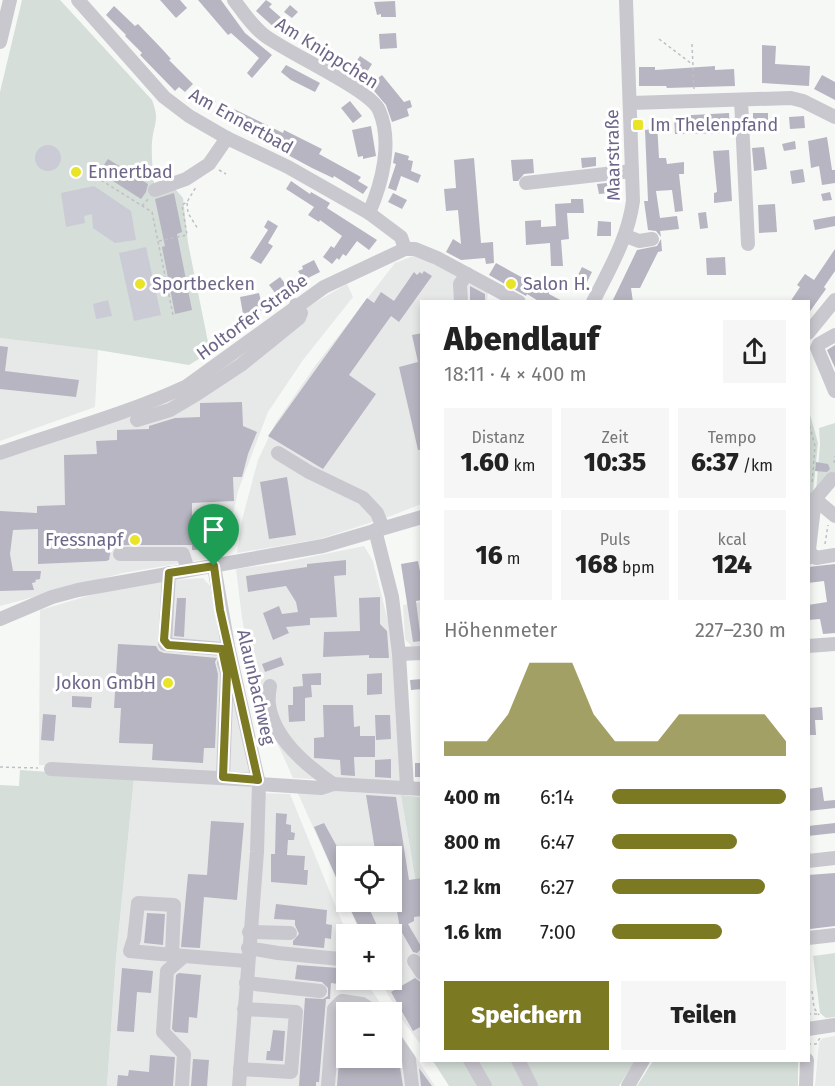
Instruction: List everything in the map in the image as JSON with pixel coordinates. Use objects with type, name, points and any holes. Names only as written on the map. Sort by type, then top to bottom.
[{"type":"street","points":[[0,42],[10,0]]},
{"type":"street","name":"Am Ennertbad","points":[[78,0],[164,98],[227,138],[288,167],[369,213],[401,237],[405,249]]},
{"type":"street","name":"Am Knippchen","points":[[234,0],[262,34],[359,91],[378,109],[385,137],[384,159],[376,197],[369,213]]},
{"type":"street","name":"Maarstraße","points":[[594,300],[626,236],[633,201],[626,0]]},
{"type":"street","points":[[631,103],[791,98],[803,101],[835,117]]},
{"type":"street","points":[[741,100],[748,244]]},
{"type":"street","points":[[155,190],[186,179],[209,164],[227,138]]},
{"type":"street","points":[[526,183],[632,171]]},
{"type":"street","points":[[626,236],[639,241],[652,239]]},
{"type":"street","points":[[405,249],[422,251],[515,300]]},
{"type":"street","name":"Holtorfer Straße","points":[[0,453],[162,398],[186,386],[324,287],[405,249]]},
{"type":"street","points":[[461,300],[460,285],[467,274]]},
{"type":"street","points":[[810,331],[835,300]]},
{"type":"street","points":[[137,420],[174,408],[241,365],[299,318],[301,313],[297,306]]},
{"type":"street","points":[[835,335],[819,344],[817,348],[835,391]]},
{"type":"street","points":[[51,769],[223,777],[321,788],[333,784],[414,788],[392,597],[378,513],[363,498],[309,472],[278,453]]},
{"type":"street","points":[[813,494],[832,479]]},
{"type":"street","points":[[813,494],[833,514]]},
{"type":"street","points":[[813,494],[817,555]]},
{"type":"street","points":[[0,620],[52,597],[78,590],[323,546],[420,518]]},
{"type":"street","points":[[120,554],[183,554],[188,570]]},
{"type":"street","name":"Alaunbachweg","points":[[214,566],[225,647],[259,782],[257,852],[249,932],[239,1086]]},
{"type":"street","points":[[169,573],[165,644],[225,647],[227,673],[223,777]]},
{"type":"street","points":[[810,646],[835,645]]},
{"type":"street","points":[[399,654],[420,653]]},
{"type":"street","points":[[270,686],[268,704],[274,721],[289,745],[307,765],[333,784]]},
{"type":"street","points":[[810,861],[835,858]]},
{"type":"street","points":[[182,1086],[184,1054],[164,1032],[167,971],[177,956],[174,905],[138,903],[134,939],[130,951],[177,956],[278,953],[336,958]]},
{"type":"street","points":[[249,932],[290,933]]},
{"type":"street","points":[[810,938],[835,935]]},
{"type":"street","points":[[414,961],[420,970]]},
{"type":"street","points":[[246,983],[320,991]]},
{"type":"street","points":[[328,1086],[336,1006]]},
{"type":"street","points":[[240,1070],[291,1072],[296,1012],[244,1009]]},
{"type":"street","points":[[810,1029],[835,1025]]},
{"type":"street","points":[[402,1050],[409,1060],[412,1086]]},
{"type":"street","points":[[471,1062],[485,1086]]},
{"type":"street","points":[[519,1062],[531,1086]]},
{"type":"street","points":[[628,1086],[642,1062]]},
{"type":"street","points":[[806,1086],[807,1062]]},
{"type":"path","points":[[659,39],[693,64]]},
{"type":"path","points":[[692,44],[695,102]]},
{"type":"path","points":[[96,177],[152,212],[172,315]]},
{"type":"path","points":[[158,242],[187,235],[182,205],[187,202],[188,213],[198,229]]},
{"type":"path","points":[[810,429],[814,446],[813,494]]},
{"type":"path","points":[[834,463],[835,456]]},
{"type":"path","points":[[817,555],[833,514]]},
{"type":"path","points":[[0,767],[51,769]]},
{"type":"path","points":[[810,1014],[817,1014],[812,991]]},
{"type":"path","points":[[810,1044],[816,1044],[823,1034]]},
{"type":"shaded area","name":"Ennertbad","points":[[22,0],[60,0],[152,100],[156,117],[152,147],[154,184],[176,190],[183,198],[188,243],[210,352],[189,365],[98,350],[0,338],[0,92]]},
{"type":"shaded area","points":[[48,145],[57,149],[61,158],[57,167],[48,171],[39,167],[35,158],[39,149]]},
{"type":"shaded area","points":[[94,186],[131,211],[136,240],[115,243],[93,228],[92,214],[84,216],[85,223],[66,227],[61,193]]},
{"type":"shaded area","name":"Sportbecken","points":[[146,247],[161,315],[134,321],[119,253]]},
{"type":"shaded area","points":[[416,255],[488,293],[487,300],[420,300],[420,504],[320,539],[237,553],[242,520],[258,460],[275,424],[315,366],[395,263]]},
{"type":"shaded area","points":[[347,284],[353,297],[303,360],[268,412],[238,491],[224,556],[123,573],[0,606],[0,460],[177,399],[293,315]]},
{"type":"shaded area","points":[[108,300],[112,316],[96,319],[93,304]]},
{"type":"shaded area","points":[[0,338],[98,350],[95,407],[0,441]]},
{"type":"shaded area","points":[[810,415],[818,443],[810,521]]},
{"type":"shaded area","points":[[835,423],[835,481],[816,492],[819,428]]},
{"type":"shaded area","points":[[364,546],[373,561],[393,641],[402,784],[293,778],[270,727],[252,671],[236,569],[281,563]]},
{"type":"shaded area","points":[[203,578],[211,587],[256,793],[290,794],[336,907],[336,912],[343,924],[336,924],[336,990],[372,990],[379,1002],[336,1002],[336,1068],[402,1068],[402,1036],[435,1086],[107,1086],[116,960],[135,769],[39,765],[40,610],[98,593],[160,581]]},
{"type":"shaded area","points":[[420,602],[420,648],[413,648],[405,639],[403,605]]},
{"type":"shaded area","points":[[20,770],[134,778],[116,959],[107,1086],[0,1086],[0,785],[19,786]]},
{"type":"shaded area","points":[[296,789],[401,795],[420,908],[420,1044],[402,1019],[402,1002],[392,1002],[386,990],[402,990],[402,924],[357,924],[351,912],[402,912],[402,846],[336,846],[336,879]]},
{"type":"shaded area","points":[[401,795],[420,797],[420,907]]},
{"type":"shaded area","points":[[835,953],[835,1017],[826,1018],[820,1013],[813,956]]},
{"type":"shaded area","points":[[835,1036],[835,1086],[815,1086],[819,1042],[823,1038]]},
{"type":"shaded area","points":[[434,1062],[634,1062],[619,1086],[449,1086]]},
{"type":"shaded area","points":[[652,1062],[798,1062],[798,1086],[637,1086]]},
{"type":"building","points":[[160,0],[180,0],[187,8],[176,18]]},
{"type":"building","points":[[198,0],[221,0],[245,33],[272,55],[252,78],[247,73],[259,58],[231,33],[228,35]]},
{"type":"building","points":[[266,0],[272,4],[269,7],[285,21],[277,30],[256,11]]},
{"type":"building","points":[[395,1],[396,17],[377,15],[374,2]]},
{"type":"building","points":[[290,5],[298,12],[292,18],[284,12]]},
{"type":"building","points":[[114,6],[135,26],[138,24],[193,84],[185,92],[179,87],[175,91],[106,15]]},
{"type":"building","points":[[396,33],[397,48],[380,49],[379,34]]},
{"type":"building","points":[[310,39],[330,50],[325,59],[305,49]]},
{"type":"building","points":[[762,45],[776,46],[775,64],[810,66],[809,86],[762,83]]},
{"type":"building","points":[[360,56],[372,64],[362,80],[349,72]]},
{"type":"building","points":[[286,65],[320,83],[315,92],[291,80],[281,72]]},
{"type":"building","points":[[715,66],[715,70],[734,69],[735,86],[667,88],[666,86],[639,86],[639,67],[655,67],[655,70]]},
{"type":"building","points":[[382,75],[404,102],[410,100],[412,107],[407,109],[409,116],[392,122],[386,105],[369,85]]},
{"type":"building","points":[[822,75],[835,82],[835,100],[814,89]]},
{"type":"building","points":[[202,94],[216,101],[210,111],[197,104]]},
{"type":"building","points":[[350,101],[362,116],[353,123],[341,108]]},
{"type":"building","points":[[234,109],[322,149],[319,154],[361,177],[358,181],[368,187],[363,194],[334,176],[333,178],[312,168],[275,148],[276,146],[227,121]]},
{"type":"building","points":[[729,113],[730,133],[675,134],[674,116]]},
{"type":"building","points":[[753,113],[768,113],[768,127],[753,127]]},
{"type":"building","points":[[804,116],[805,128],[790,129],[789,117]]},
{"type":"building","points":[[657,123],[659,158],[666,158],[667,164],[684,162],[684,174],[679,174],[683,211],[675,212],[672,190],[656,191],[660,218],[677,216],[679,229],[660,231],[661,237],[656,231],[648,230],[644,201],[648,201],[645,130],[652,129]]},
{"type":"building","points":[[371,126],[376,156],[363,159],[363,156],[358,157],[352,130]]},
{"type":"building","points":[[827,137],[832,170],[835,170],[835,183],[822,185],[819,166],[811,168],[808,141]]},
{"type":"building","points":[[795,141],[796,149],[784,151],[782,144]]},
{"type":"building","points":[[764,147],[767,169],[754,171],[752,148]]},
{"type":"building","points":[[729,150],[732,201],[714,203],[714,193],[717,192],[713,151]]},
{"type":"building","points":[[395,152],[409,156],[408,160],[413,161],[411,171],[421,175],[418,183],[401,176],[396,191],[388,188],[396,164],[393,163]]},
{"type":"building","points":[[596,157],[596,166],[582,168],[581,158]]},
{"type":"building","points":[[474,158],[481,243],[493,242],[494,263],[486,264],[485,258],[461,260],[446,252],[453,239],[461,244],[458,210],[446,211],[444,189],[456,188],[454,160]]},
{"type":"building","points":[[108,159],[148,184],[141,199],[99,172]]},
{"type":"building","points":[[533,159],[534,173],[524,174],[518,181],[513,181],[511,160]]},
{"type":"building","points":[[803,169],[805,182],[792,184],[790,171]]},
{"type":"building","points":[[291,181],[310,194],[311,192],[330,203],[327,208],[377,240],[369,250],[357,241],[346,256],[343,254],[332,264],[323,257],[331,246],[334,248],[342,236],[320,220],[319,222],[308,215],[314,207],[286,189]]},
{"type":"building","points":[[616,182],[618,192],[599,194],[597,184]]},
{"type":"building","points":[[830,192],[832,200],[823,201],[821,194]]},
{"type":"building","points":[[174,193],[182,232],[177,234],[192,310],[175,314],[155,199]]},
{"type":"building","points":[[393,193],[407,200],[402,209],[388,202]]},
{"type":"building","points":[[571,199],[583,199],[584,213],[567,213],[569,239],[561,240],[563,266],[551,266],[550,243],[526,245],[525,221],[541,220],[541,227],[556,226],[555,204],[571,203]]},
{"type":"building","points":[[775,204],[777,232],[759,233],[758,205]]},
{"type":"building","points":[[706,212],[708,228],[700,229],[698,213]]},
{"type":"building","points":[[835,216],[835,226],[815,230],[813,220]]},
{"type":"building","points":[[268,220],[278,226],[268,243],[273,246],[261,264],[250,258],[268,230],[264,227]]},
{"type":"building","points":[[598,221],[611,222],[611,236],[597,236]]},
{"type":"building","points":[[661,239],[662,251],[658,252],[640,288],[631,288],[633,300],[613,300],[637,250],[657,246]]},
{"type":"building","points":[[835,249],[835,271],[824,287],[826,289],[810,311],[810,300],[791,300],[800,287],[797,285],[805,274],[814,280]]},
{"type":"building","points":[[725,257],[726,275],[707,275],[706,258]]},
{"type":"building","points":[[314,260],[320,272],[303,279],[298,271],[303,269],[302,266]]},
{"type":"building","points":[[496,263],[560,300],[537,300],[489,275]]},
{"type":"building","points":[[582,267],[592,272],[586,284],[576,279]]},
{"type":"building","points":[[424,271],[432,276],[399,322],[391,316],[349,375],[376,394],[323,469],[268,436],[367,298],[374,303],[381,292],[394,301],[414,272],[417,275]]},
{"type":"building","points":[[280,277],[290,290],[279,298],[269,285]]},
{"type":"building","points":[[470,286],[485,294],[485,300],[470,300]]},
{"type":"building","points":[[259,293],[263,310],[243,314],[240,297]]},
{"type":"building","points":[[420,333],[420,450],[418,450],[399,367],[418,362],[412,335]]},
{"type":"building","points":[[835,345],[835,368],[827,350]]},
{"type":"building","points":[[0,346],[8,347],[5,371],[79,380],[76,397],[0,389]]},
{"type":"building","points":[[242,402],[243,426],[257,432],[242,477],[233,477],[234,501],[192,503],[192,531],[215,531],[215,550],[192,550],[192,545],[120,545],[111,548],[109,560],[106,561],[38,564],[38,529],[13,530],[10,554],[13,571],[41,571],[40,579],[32,583],[34,590],[0,591],[0,511],[37,513],[37,506],[65,505],[64,455],[97,454],[96,441],[117,440],[117,430],[149,429],[149,426],[175,418],[200,417],[200,403]]},
{"type":"building","points":[[816,462],[828,464],[830,469],[827,472],[815,471]]},
{"type":"building","points":[[287,477],[296,535],[269,539],[260,482]]},
{"type":"building","points":[[346,560],[346,575],[334,576],[337,617],[310,618],[310,625],[286,627],[289,633],[273,640],[263,613],[279,606],[282,614],[298,612],[296,602],[286,586],[248,592],[246,576],[307,567],[307,564]]},
{"type":"building","points":[[418,561],[420,600],[416,601],[420,641],[413,642],[401,564]]},
{"type":"building","points":[[835,564],[835,633],[823,634],[820,619],[810,620],[810,605],[827,602],[824,581],[810,583],[810,567]]},
{"type":"building","points":[[380,597],[380,624],[387,631],[389,658],[369,658],[369,655],[323,657],[324,632],[360,631],[359,598]]},
{"type":"building","points":[[177,598],[186,598],[184,637],[174,636]]},
{"type":"building","name":"Jokon GmbH","points":[[118,644],[156,646],[164,653],[217,658],[215,662],[218,674],[215,748],[204,748],[203,763],[152,760],[153,744],[119,743],[121,708],[114,708]]},
{"type":"building","points":[[281,657],[284,665],[265,672],[262,664]]},
{"type":"building","points":[[321,673],[321,685],[311,685],[312,697],[305,698],[305,721],[289,722],[288,705],[293,705],[293,687],[303,686],[302,674]]},
{"type":"building","points":[[382,673],[382,694],[367,695],[367,674]]},
{"type":"building","points":[[420,679],[420,689],[411,690],[410,680]]},
{"type":"building","points":[[72,696],[92,697],[91,708],[72,707]]},
{"type":"building","points":[[323,705],[353,705],[354,727],[360,726],[360,736],[375,736],[375,757],[354,757],[355,776],[341,775],[340,760],[314,758],[314,738],[324,737]]},
{"type":"building","points":[[822,707],[823,720],[815,720],[816,735],[810,735],[810,708]]},
{"type":"building","points":[[43,714],[56,715],[54,741],[41,740]]},
{"type":"building","points":[[375,715],[390,715],[391,739],[376,740]]},
{"type":"building","points":[[391,759],[391,778],[375,777],[375,760]]},
{"type":"building","points":[[415,763],[420,763],[420,777],[415,777]]},
{"type":"building","points":[[822,787],[824,801],[835,800],[835,808],[810,811],[810,789]]},
{"type":"building","points":[[366,795],[396,797],[409,880],[420,878],[420,916],[414,917],[414,921],[408,924],[420,945],[420,950],[417,953],[413,952],[402,933],[402,924],[399,924],[397,912],[402,912],[402,846],[374,846]]},
{"type":"building","points":[[276,813],[287,814],[286,824],[291,825],[291,832],[295,833],[294,840],[288,840],[287,855],[305,856],[304,870],[308,870],[307,885],[271,882],[271,854],[275,854]]},
{"type":"building","points":[[211,821],[244,823],[237,900],[204,897],[200,948],[181,947],[188,874],[207,875]]},
{"type":"building","points":[[324,823],[337,846],[336,877],[314,827]]},
{"type":"building","points":[[835,823],[835,833],[810,836],[810,826]]},
{"type":"building","points":[[835,873],[835,926],[810,929],[810,875]]},
{"type":"building","points":[[276,904],[327,910],[326,924],[332,925],[331,939],[325,938],[324,948],[293,945],[293,941],[299,934],[295,920],[274,919]]},
{"type":"building","points":[[352,912],[371,912],[376,924],[357,924]]},
{"type":"building","points":[[147,913],[165,914],[163,945],[144,943]]},
{"type":"building","points":[[297,965],[336,968],[336,984],[331,983],[330,999],[326,999],[319,1082],[316,1082],[316,1086],[299,1086],[305,998],[323,999],[328,996],[328,988],[322,982],[295,979]]},
{"type":"building","points":[[122,968],[153,971],[151,993],[137,992],[134,1032],[117,1031]]},
{"type":"building","points":[[179,973],[201,975],[197,1018],[189,1017],[188,1033],[175,1032],[172,1029],[176,975]]},
{"type":"building","points":[[415,978],[420,982],[420,1027],[413,1031],[402,1012],[402,1002],[397,1002],[391,992],[402,990],[402,986]]},
{"type":"building","points":[[273,1030],[285,1031],[283,1061],[266,1060],[267,1051],[270,1051]]},
{"type":"building","points":[[150,1055],[175,1057],[173,1086],[117,1086],[118,1075],[128,1076],[129,1070],[149,1072]]},
{"type":"building","points":[[193,1059],[209,1060],[207,1086],[191,1086]]},
{"type":"building","points":[[338,1068],[400,1068],[403,1086],[337,1086]]},
{"type":"building","points":[[419,1068],[432,1086],[421,1086]]},
{"type":"place","name":"Im Thelenpfand","points":[[638,125]]},
{"type":"place","name":"Ennertbad","points":[[76,172]]},
{"type":"place","name":"Sportbecken","points":[[140,284]]},
{"type":"place","name":"Salon H.","points":[[511,284]]},
{"type":"place","name":"Fressnapf","points":[[135,540]]},
{"type":"place","name":"Jokon GmbH","points":[[168,683]]},
{"type":"route","points":[[214,566],[220,610],[258,780],[223,777],[227,673],[222,649],[168,645],[164,640],[169,573],[214,566]]}]
